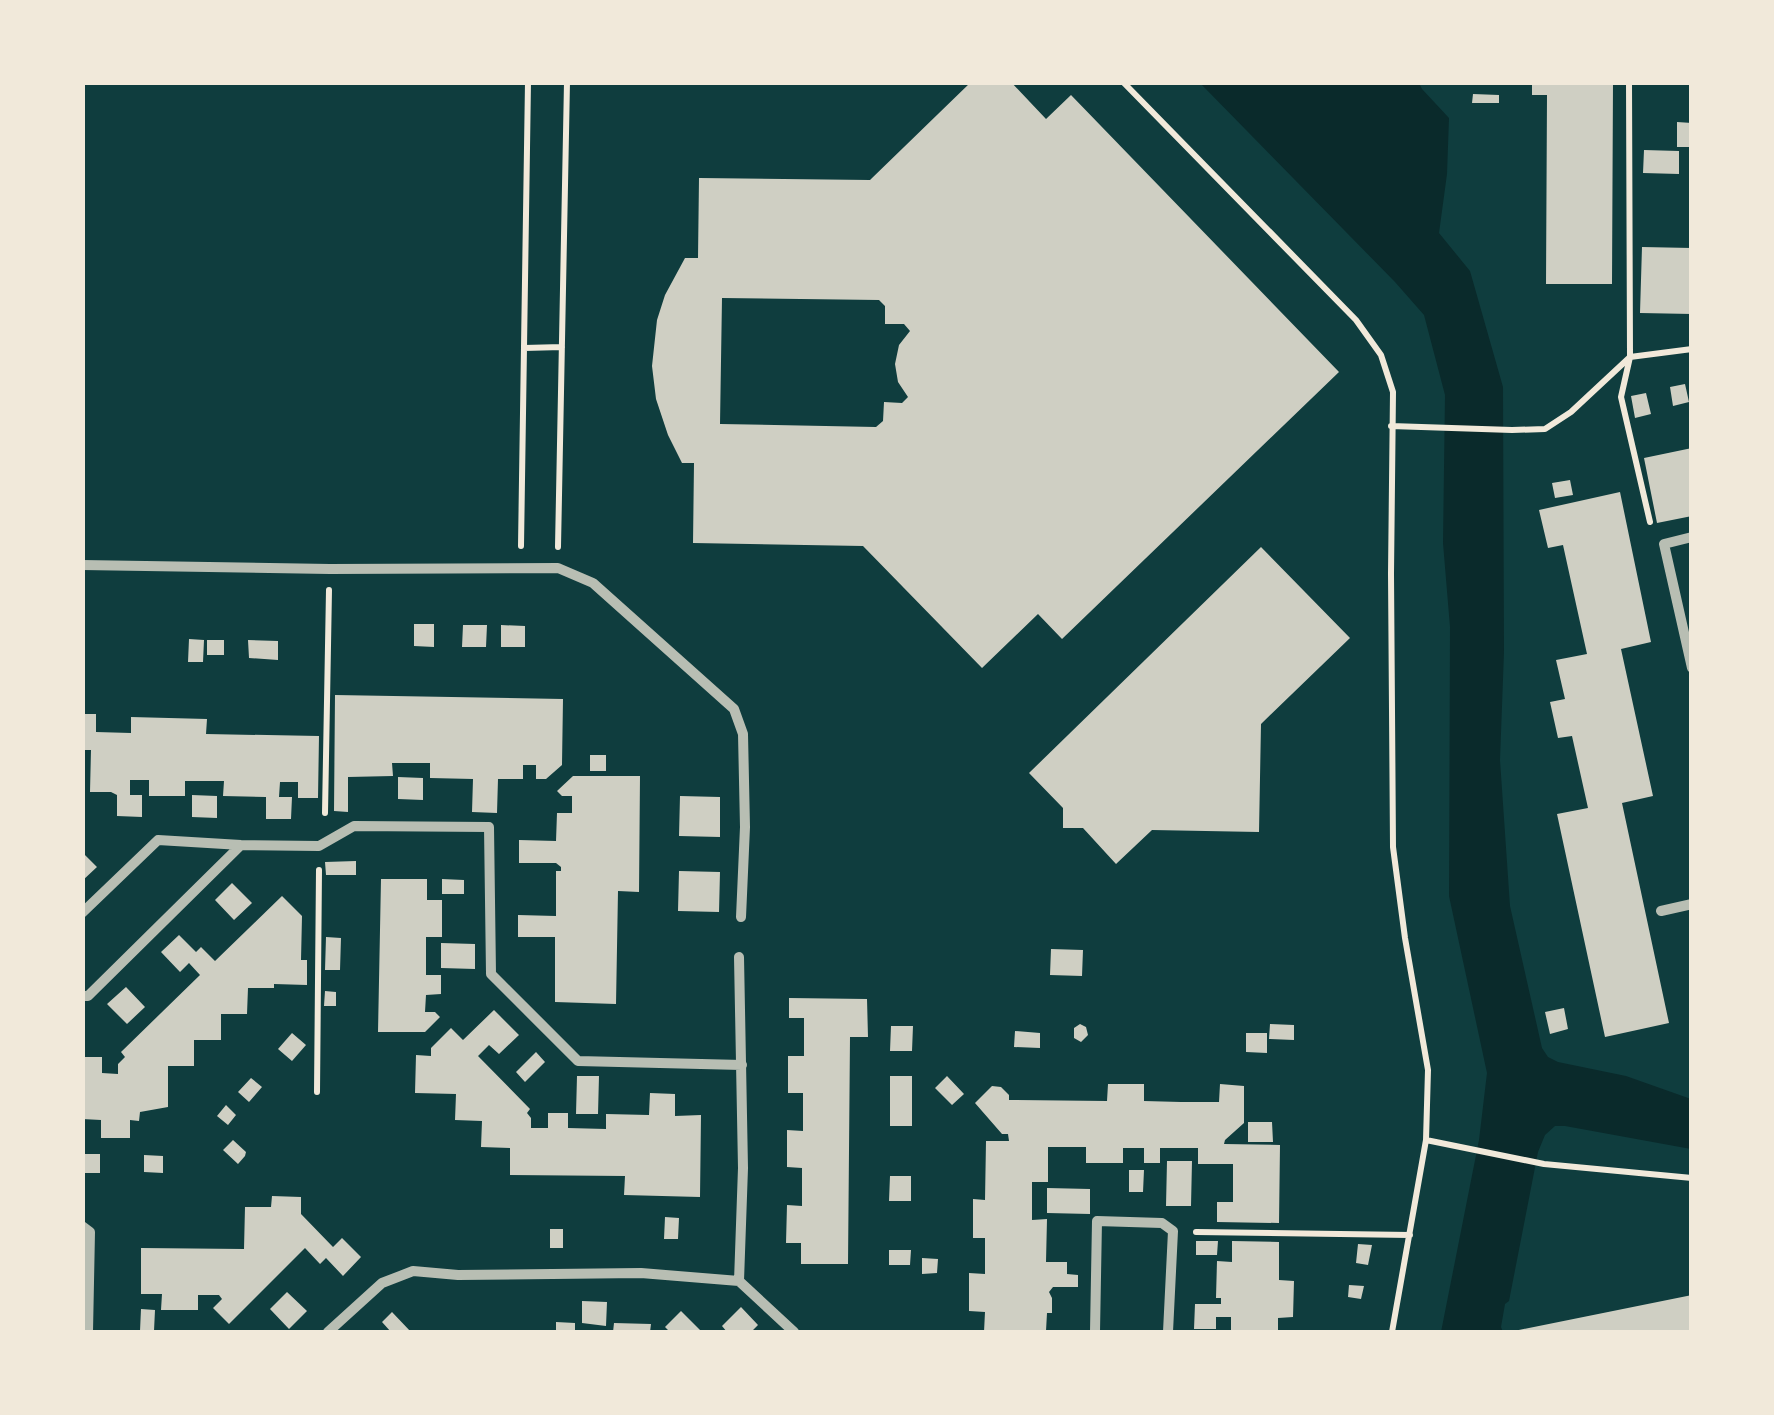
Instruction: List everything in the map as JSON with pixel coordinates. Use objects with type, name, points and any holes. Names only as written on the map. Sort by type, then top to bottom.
[{"type":"street","points":[[1692,537],[1664,544],[1692,668]]},
{"type":"street","points":[[82,565],[558,568],[593,583],[734,709],[743,734],[745,828],[740,917]]},
{"type":"street","points":[[82,913],[158,840],[319,846],[354,826],[489,828],[490,974],[578,1060],[742,1065]]},
{"type":"street","points":[[82,996],[88,996],[241,845]]},
{"type":"street","points":[[1661,911],[1692,904]]},
{"type":"street","points":[[739,957],[743,1168],[739,1281]]},
{"type":"street","points":[[1095,1332],[1096,1221],[1162,1222],[1173,1232],[1168,1332]]},
{"type":"street","points":[[82,1226],[90,1232],[88,1332]]},
{"type":"street","points":[[328,1332],[382,1283],[413,1271],[458,1275],[641,1273],[739,1281],[794,1332]]},
{"type":"path","points":[[520,568],[528,82]]},
{"type":"path","points":[[558,568],[568,82]]},
{"type":"path","points":[[1123,82],[1356,320],[1381,355],[1393,392],[1393,847],[1428,1070],[1426,1140],[1392,1332]]},
{"type":"path","points":[[1629,82],[1630,357],[1621,397],[1651,529],[1664,544]]},
{"type":"path","points":[[524,348],[562,347]]},
{"type":"path","points":[[1392,426],[1544,429],[1571,412],[1630,357],[1692,349]]},
{"type":"path","points":[[1426,1140],[1544,1164],[1692,1178]]},
{"type":"path","points":[[1173,1232],[1410,1235]]},
{"type":"water","points":[[1200,83],[1419,83],[1449,118],[1439,233],[1470,271],[1503,387],[1504,652],[1500,760],[1510,906],[1542,1048],[1558,1062],[1626,1076],[1691,1099],[1691,1149],[1565,1126],[1555,1126],[1545,1135],[1538,1152],[1509,1301],[1505,1304],[1503,1332],[1441,1332],[1479,1140],[1487,1073],[1449,896],[1450,627],[1443,543],[1445,395],[1424,315]]},
{"type":"building","points":[[971,82],[1011,82],[1046,119],[1071,95],[1339,372],[1062,639],[1038,614],[982,668],[863,546],[693,543],[694,463],[682,463],[656,399],[652,366],[657,320],[685,258],[698,258],[699,178],[870,180]],"holes":[[[722,298],[879,300],[885,306],[885,324],[904,324],[910,331],[899,345],[895,364],[898,382],[908,397],[902,403],[884,402],[883,421],[876,427],[720,424]]]},
{"type":"building","points":[[1532,82],[1613,82],[1612,284],[1546,284],[1547,95],[1532,95]]},
{"type":"building","points":[[1473,94],[1499,95],[1499,103],[1472,103]]},
{"type":"building","points":[[1677,122],[1692,123],[1692,147],[1677,147]]},
{"type":"building","points":[[1644,150],[1679,151],[1679,174],[1643,173]]},
{"type":"building","points":[[1642,247],[1692,248],[1692,314],[1640,313]]},
{"type":"building","points":[[1685,384],[1689,402],[1673,406],[1670,387]]},
{"type":"building","points":[[1646,393],[1651,414],[1635,418],[1631,396]]},
{"type":"building","points":[[1692,448],[1692,516],[1657,523],[1644,458]]},
{"type":"building","points":[[1570,480],[1573,495],[1555,498],[1552,483]]},
{"type":"building","points":[[1620,492],[1651,642],[1621,649],[1653,796],[1622,803],[1669,1023],[1605,1037],[1557,814],[1588,808],[1572,736],[1558,738],[1550,702],[1565,699],[1556,660],[1587,654],[1563,545],[1548,548],[1539,510]]},
{"type":"building","points":[[1261,547],[1350,638],[1261,724],[1259,832],[1152,830],[1116,864],[1083,828],[1063,828],[1063,808],[1029,773]]},
{"type":"building","points":[[414,624],[434,624],[434,647],[414,646]]},
{"type":"building","points":[[463,625],[487,625],[486,647],[462,647]]},
{"type":"building","points":[[501,625],[525,626],[525,647],[501,647]]},
{"type":"building","points":[[189,639],[204,640],[203,662],[188,662]]},
{"type":"building","points":[[207,640],[224,640],[224,655],[207,655]]},
{"type":"building","points":[[248,640],[278,641],[278,660],[249,658]]},
{"type":"building","points":[[335,695],[563,699],[562,765],[546,779],[536,779],[536,765],[523,765],[523,779],[498,779],[497,813],[472,812],[473,779],[430,778],[430,763],[392,763],[393,776],[348,777],[348,812],[334,811]]},
{"type":"building","points":[[82,714],[96,714],[96,732],[131,733],[131,717],[207,719],[206,734],[319,736],[318,798],[298,798],[298,782],[280,782],[279,797],[292,797],[291,819],[266,819],[266,797],[223,796],[224,781],[185,781],[185,796],[149,796],[149,780],[130,780],[130,795],[142,795],[142,817],[117,816],[117,795],[90,792],[91,750],[82,750]]},
{"type":"building","points":[[590,755],[606,755],[606,771],[590,771]]},
{"type":"building","points":[[573,776],[640,776],[639,892],[618,891],[616,1004],[555,1002],[555,937],[518,937],[518,915],[556,916],[556,871],[561,871],[556,863],[519,863],[519,840],[556,841],[557,813],[572,813],[572,796],[562,796],[557,791]]},
{"type":"building","points":[[398,777],[423,778],[423,800],[398,799]]},
{"type":"building","points":[[192,795],[217,796],[217,818],[192,817]]},
{"type":"building","points":[[680,796],[720,797],[720,837],[679,836]]},
{"type":"building","points":[[82,852],[97,867],[82,881]]},
{"type":"building","points":[[356,861],[356,875],[326,875],[325,862]]},
{"type":"building","points":[[679,871],[720,872],[719,912],[678,911]]},
{"type":"building","points":[[381,879],[427,879],[427,900],[442,900],[442,937],[426,937],[426,975],[441,975],[441,994],[426,995],[425,1012],[435,1012],[440,1017],[425,1032],[378,1032]]},
{"type":"building","points":[[442,879],[464,880],[464,894],[442,894]]},
{"type":"building","points":[[232,883],[252,903],[234,920],[215,900]]},
{"type":"building","points":[[282,896],[302,916],[301,960],[307,960],[307,985],[248,988],[247,1014],[221,1014],[221,1040],[194,1040],[194,1066],[168,1066],[168,1107],[140,1112],[139,1121],[130,1120],[130,1138],[101,1138],[101,1120],[82,1119],[82,1057],[102,1057],[102,1073],[118,1074],[118,1064],[125,1057],[121,1052],[200,975],[189,963],[180,972],[161,952],[179,935],[196,952],[201,947],[215,961]]},
{"type":"building","points":[[326,937],[341,938],[340,970],[325,970]]},
{"type":"building","points":[[441,943],[475,944],[475,969],[441,968]]},
{"type":"building","points":[[1051,949],[1083,950],[1082,976],[1050,975]]},
{"type":"building","points":[[126,987],[145,1007],[127,1024],[107,1004]]},
{"type":"building","points":[[325,991],[336,992],[336,1006],[324,1006]]},
{"type":"building","points":[[789,998],[867,999],[868,1037],[850,1037],[848,1264],[801,1264],[801,1243],[786,1243],[787,1205],[802,1206],[802,1168],[787,1167],[787,1130],[803,1131],[803,1093],[788,1093],[788,1056],[804,1056],[804,1018],[789,1018]]},
{"type":"building","points":[[1564,1008],[1568,1029],[1550,1034],[1545,1012]]},
{"type":"building","points":[[494,1010],[519,1035],[499,1054],[489,1045],[478,1056],[530,1109],[527,1113],[531,1128],[548,1128],[548,1113],[568,1113],[568,1128],[606,1129],[606,1114],[649,1115],[650,1093],[675,1094],[675,1116],[701,1115],[700,1197],[624,1195],[625,1176],[510,1175],[510,1148],[481,1147],[482,1121],[455,1120],[456,1094],[415,1093],[416,1055],[431,1056],[431,1048],[451,1028],[463,1040]]},
{"type":"building","points":[[1080,1024],[1086,1027],[1088,1035],[1081,1042],[1074,1038],[1074,1028]]},
{"type":"building","points":[[1270,1024],[1294,1025],[1294,1040],[1269,1039]]},
{"type":"building","points":[[891,1026],[913,1026],[912,1051],[890,1051]]},
{"type":"building","points":[[1015,1031],[1040,1033],[1040,1048],[1014,1047]]},
{"type":"building","points":[[292,1033],[306,1045],[292,1061],[278,1049]]},
{"type":"building","points":[[1246,1033],[1267,1033],[1267,1053],[1246,1052]]},
{"type":"building","points":[[536,1052],[545,1062],[525,1082],[516,1072]]},
{"type":"building","points":[[577,1076],[599,1076],[598,1114],[576,1114]]},
{"type":"building","points":[[890,1076],[912,1076],[912,1126],[890,1126]]},
{"type":"building","points":[[947,1076],[964,1094],[952,1105],[935,1088]]},
{"type":"building","points":[[251,1078],[262,1087],[249,1102],[238,1092]]},
{"type":"building","points":[[1108,1084],[1144,1084],[1144,1101],[1181,1102],[1219,1102],[1220,1084],[1244,1086],[1244,1123],[1224,1144],[1280,1145],[1279,1223],[1217,1222],[1217,1202],[1233,1202],[1233,1164],[1198,1164],[1198,1148],[1160,1148],[1160,1163],[1144,1163],[1144,1148],[1123,1148],[1123,1163],[1086,1163],[1086,1147],[1048,1147],[1048,1182],[1032,1182],[1032,1220],[1047,1219],[1046,1262],[1067,1262],[1067,1274],[1078,1275],[1078,1287],[1053,1287],[1049,1292],[1052,1313],[1047,1313],[1046,1331],[984,1332],[985,1312],[969,1311],[969,1273],[985,1274],[985,1238],[973,1238],[973,1199],[985,1200],[986,1141],[1009,1141],[1008,1134],[1002,1134],[975,1103],[992,1086],[1001,1087],[1009,1100],[1107,1101]]},
{"type":"building","points":[[226,1105],[236,1115],[228,1125],[217,1116]]},
{"type":"building","points":[[1248,1122],[1272,1122],[1273,1142],[1248,1142]]},
{"type":"building","points":[[233,1140],[246,1152],[238,1164],[223,1150]]},
{"type":"building","points":[[82,1154],[100,1154],[100,1173],[82,1173]]},
{"type":"building","points":[[144,1155],[163,1156],[163,1173],[144,1172]]},
{"type":"building","points":[[1167,1161],[1192,1161],[1191,1206],[1166,1206]]},
{"type":"building","points":[[1129,1170],[1144,1170],[1143,1192],[1129,1192]]},
{"type":"building","points":[[890,1176],[911,1176],[911,1201],[889,1201]]},
{"type":"building","points":[[1047,1188],[1090,1189],[1090,1214],[1047,1213]]},
{"type":"building","points":[[272,1196],[301,1197],[301,1214],[333,1247],[342,1238],[361,1257],[343,1276],[326,1258],[320,1264],[305,1248],[229,1324],[213,1308],[222,1299],[219,1295],[198,1295],[198,1310],[161,1310],[162,1294],[141,1294],[141,1248],[244,1249],[245,1207],[271,1207]]},
{"type":"building","points":[[665,1217],[679,1218],[678,1239],[664,1239]]},
{"type":"building","points":[[550,1229],[563,1229],[563,1248],[550,1248]]},
{"type":"building","points":[[1196,1241],[1218,1241],[1217,1255],[1196,1255]]},
{"type":"building","points":[[1232,1241],[1279,1242],[1279,1280],[1294,1281],[1293,1317],[1278,1318],[1278,1332],[1231,1332],[1231,1317],[1216,1317],[1216,1329],[1194,1329],[1195,1304],[1221,1304],[1221,1298],[1216,1298],[1217,1261],[1232,1262]]},
{"type":"building","points":[[1358,1244],[1372,1245],[1368,1265],[1356,1263]]},
{"type":"building","points":[[889,1250],[911,1250],[910,1265],[889,1265]]},
{"type":"building","points":[[922,1258],[938,1259],[937,1273],[922,1274]]},
{"type":"building","points":[[1349,1285],[1364,1286],[1361,1299],[1348,1297]]},
{"type":"building","points":[[287,1292],[307,1311],[289,1329],[270,1309]]},
{"type":"building","points":[[1692,1295],[1692,1332],[1514,1332],[1514,1331]]},
{"type":"building","points":[[582,1301],[607,1302],[606,1326],[582,1323]]},
{"type":"building","points":[[741,1307],[758,1325],[751,1332],[727,1332],[722,1326]]},
{"type":"building","points":[[141,1309],[155,1310],[154,1331],[140,1331]]},
{"type":"building","points":[[681,1311],[702,1332],[670,1332],[665,1327]]},
{"type":"building","points":[[392,1312],[411,1332],[391,1332],[382,1322]]},
{"type":"building","points":[[556,1322],[575,1323],[575,1332],[556,1332]]},
{"type":"building","points":[[614,1323],[651,1324],[650,1332],[613,1332]]}]
